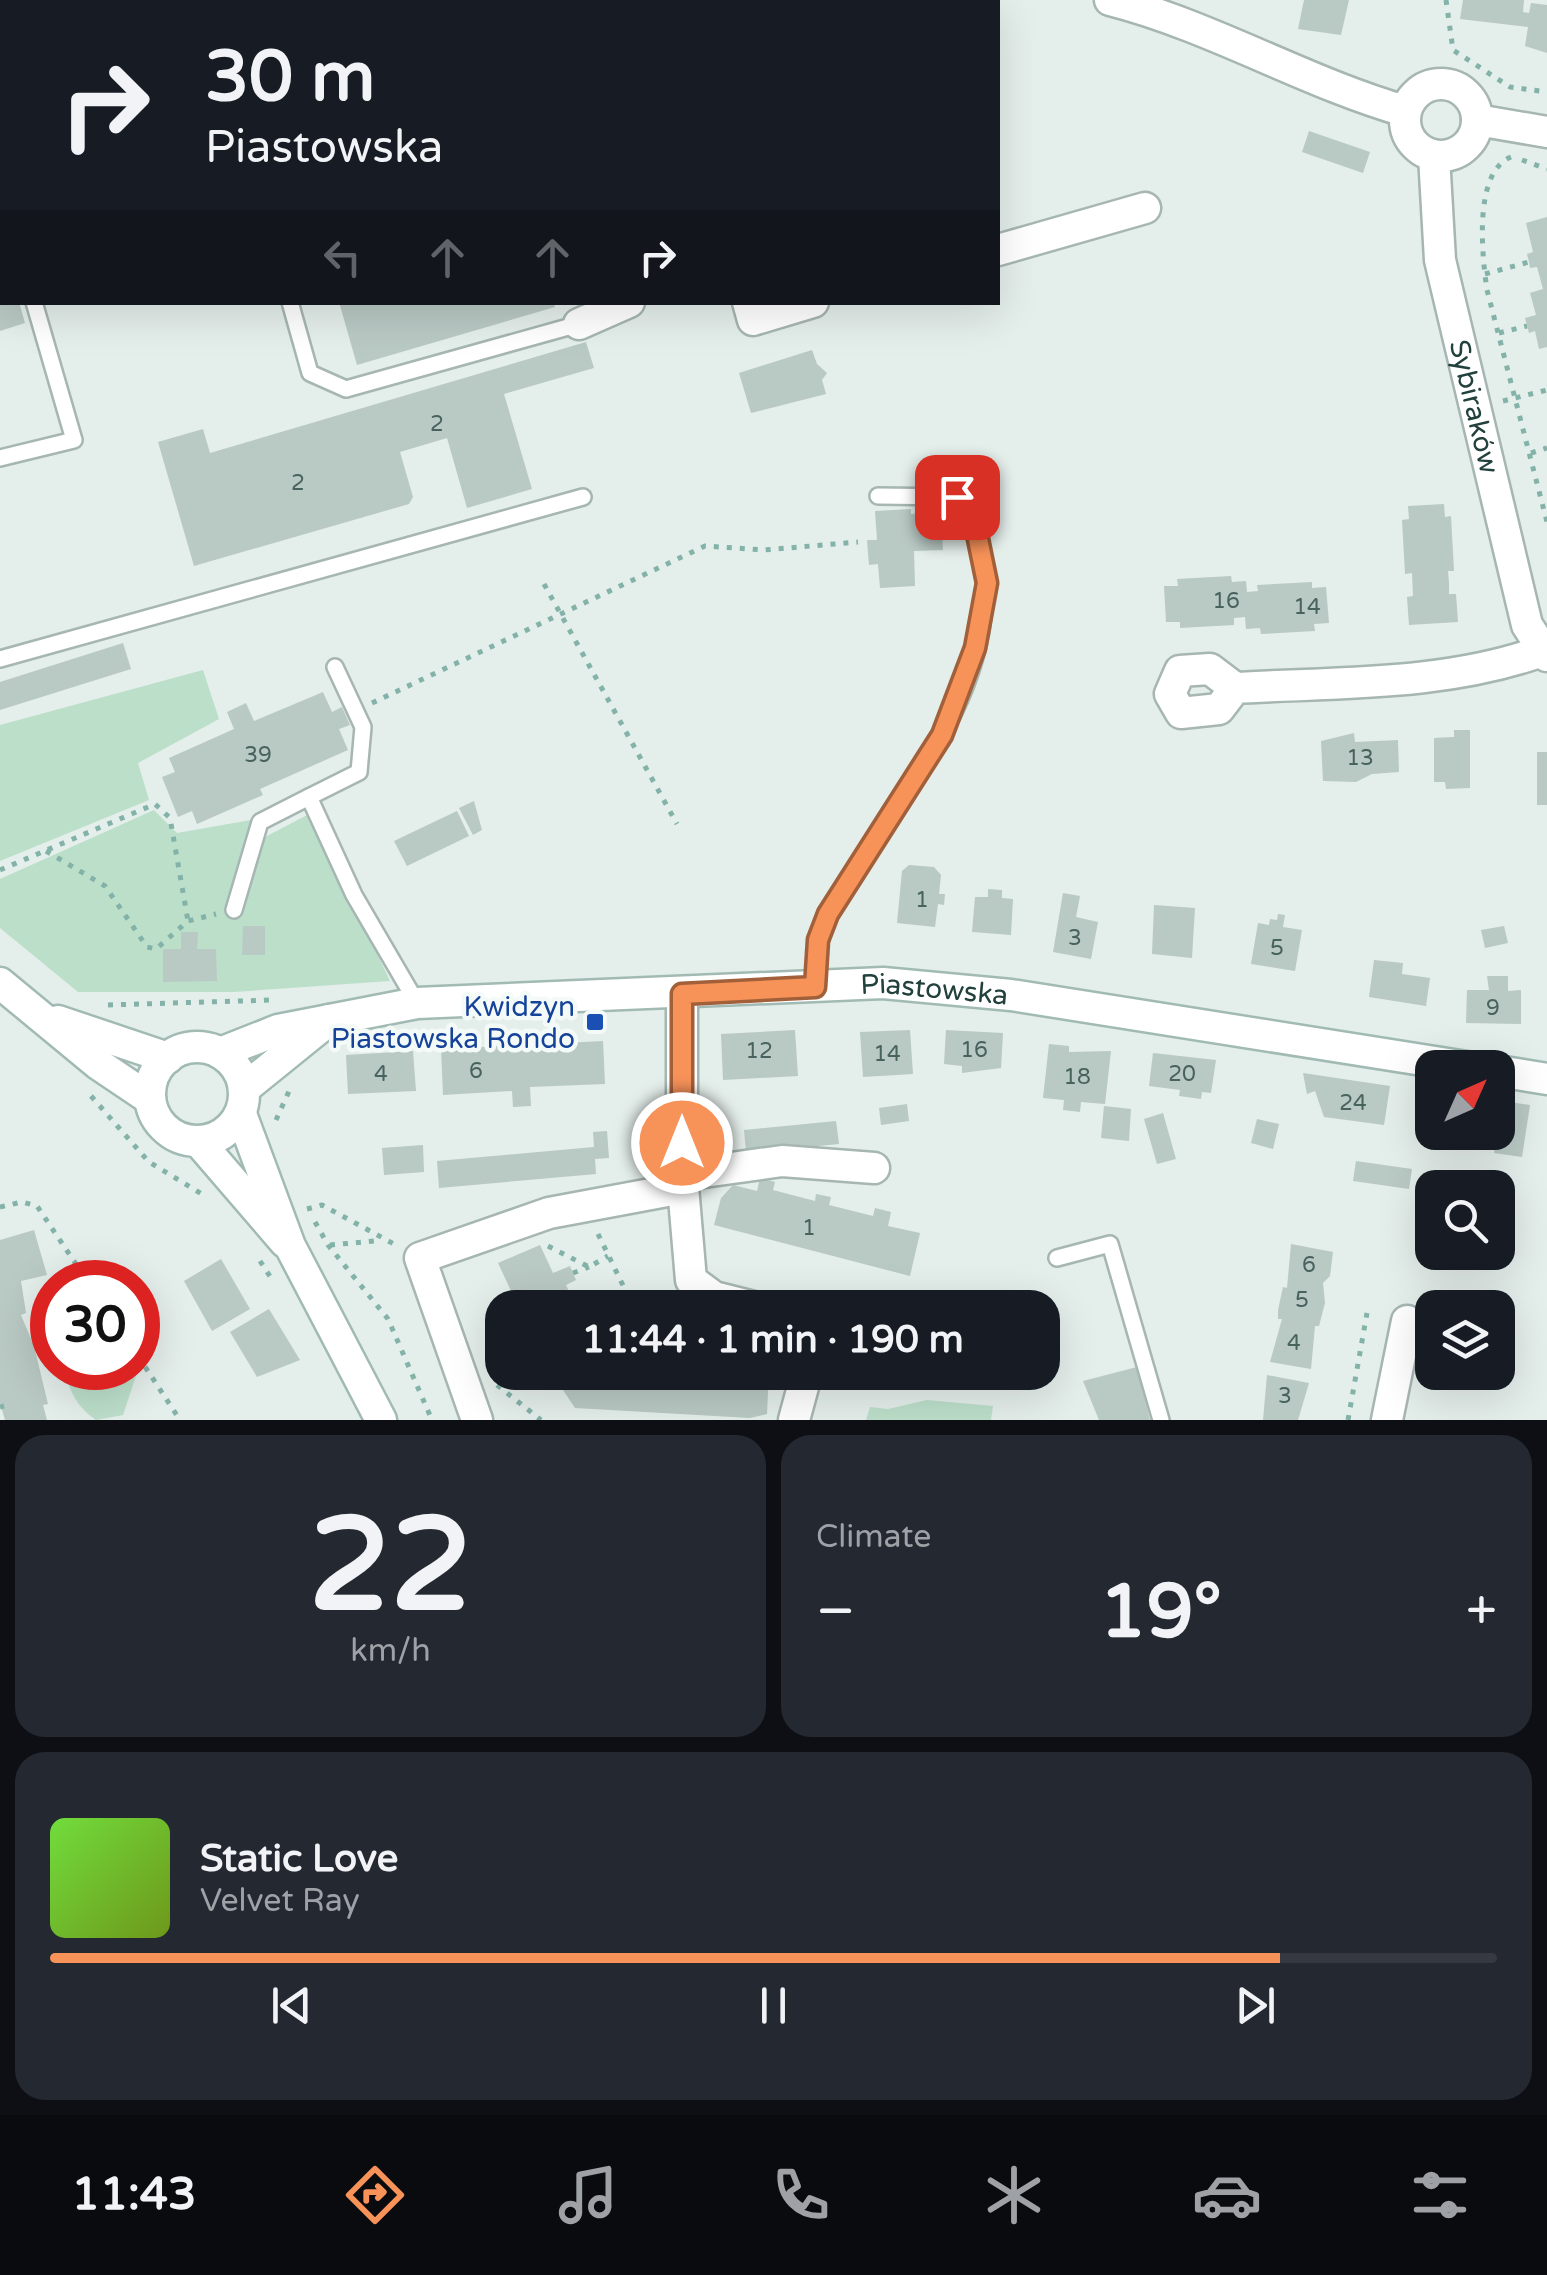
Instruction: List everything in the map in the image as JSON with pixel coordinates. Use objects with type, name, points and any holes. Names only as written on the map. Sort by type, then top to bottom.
[{"type":"street","points":[[1110,0],[1178,22],[1352,96],[1405,112]]},
{"type":"street","points":[[1437,84],[1465,93],[1477,120],[1474,136],[1464,148],[1450,156],[1434,156],[1410,140],[1405,112],[1412,98],[1437,84]]},
{"type":"street","points":[[1477,120],[1547,132]]},
{"type":"street","name":"Sybiraków","points":[[1235,688],[1438,676],[1490,669],[1544,653],[1527,625],[1440,260],[1434,156]]},
{"type":"street","points":[[1000,249],[1145,208]]},
{"type":"street","points":[[578,324],[622,305]]},
{"type":"street","points":[[749,305],[753,320],[803,305]]},
{"type":"street","name":"Piastowska","points":[[220,1053],[278,1030],[418,1003],[883,982],[1012,994],[1415,1059]]},
{"type":"street","points":[[0,983],[98,1064],[150,1099],[166,1130],[199,1142],[290,1246]]},
{"type":"street","points":[[682,994],[683,1182],[691,1280],[705,1290]]},
{"type":"street","points":[[45,1017],[168,1058]]},
{"type":"street","name":"Piastowska","points":[[243,1101],[332,1018]]},
{"type":"street","points":[[150,1099],[151,1084],[168,1058],[193,1047],[220,1053],[240,1074],[243,1101],[290,1246],[382,1420]]},
{"type":"street","points":[[1515,1074],[1547,1079]]},
{"type":"street","points":[[199,1142],[216,1138],[243,1101]]},
{"type":"street","points":[[477,1420],[420,1258],[585,1206],[782,1161],[874,1168]]},
{"type":"street","points":[[1387,1420],[1406,1321]]},
{"type":"street","points":[[794,1420],[802,1390]]},
{"type":"lane","points":[[0,458],[74,440],[35,305]]},
{"type":"lane","points":[[291,305],[310,373],[346,389],[578,324]]},
{"type":"lane","points":[[815,987],[818,940],[828,914],[942,735],[964,686],[987,583],[972,510],[957,497],[878,496]]},
{"type":"lane","points":[[0,659],[584,497]]},
{"type":"lane","points":[[234,910],[260,822],[358,772],[363,727],[335,667]]},
{"type":"lane","points":[[309,797],[354,895],[418,1003]]},
{"type":"lane","points":[[1057,1258],[1110,1244],[1161,1420]]},
{"type":"path","points":[[1446,0],[1453,50],[1510,88],[1547,92]]},
{"type":"path","points":[[1547,168],[1511,157],[1491,172],[1482,251],[1498,333],[1547,522]]},
{"type":"path","points":[[1484,274],[1528,262]]},
{"type":"path","points":[[1498,333],[1526,326]]},
{"type":"path","points":[[1476,408],[1547,390]]},
{"type":"path","points":[[1530,453],[1547,448]]},
{"type":"path","points":[[355,710],[705,546],[764,550],[858,542]]},
{"type":"path","points":[[544,584],[677,824]]},
{"type":"path","points":[[0,870],[45,850],[155,804],[170,818],[188,921],[156,950],[147,947],[104,886],[45,850]]},
{"type":"path","points":[[90,1005],[262,1001]]},
{"type":"path","points":[[82,1088],[149,1162],[212,1199]]},
{"type":"path","points":[[275,1132],[276,1116],[291,1088]]},
{"type":"path","points":[[300,1194],[328,1245],[388,1320],[432,1420]]},
{"type":"path","points":[[0,1206],[22,1202],[37,1206],[73,1260]]},
{"type":"path","points":[[308,1209],[322,1205],[420,1258]]},
{"type":"path","points":[[585,1206],[625,1290]]},
{"type":"path","points":[[519,1224],[524,1233],[588,1267]]},
{"type":"path","points":[[328,1245],[375,1241],[380,1236]]},
{"type":"path","points":[[253,1251],[283,1297]]},
{"type":"path","points":[[573,1273],[608,1256]]},
{"type":"path","points":[[1348,1420],[1367,1313]]},
{"type":"path","points":[[160,1390],[180,1420]]},
{"type":"green space","points":[[203,670],[219,719],[138,763],[149,800],[0,861],[0,725]]},
{"type":"green space","points":[[154,810],[177,833],[251,820],[265,837],[311,813],[390,981],[234,992],[78,992],[0,928],[0,879]]},
{"type":"green space","points":[[71,1390],[131,1390],[123,1415],[96,1420]]},
{"type":"green space","points":[[927,1400],[993,1406],[991,1420],[866,1420],[870,1407],[888,1409]]},
{"type":"building","points":[[1304,0],[1349,0],[1341,35],[1298,29]]},
{"type":"building","points":[[1463,0],[1524,0],[1523,12],[1529,13],[1531,3],[1547,5],[1547,53],[1525,46],[1528,27],[1460,19]]},
{"type":"building","points":[[1309,131],[1370,152],[1363,173],[1302,152]]},
{"type":"building","points":[[1547,217],[1547,347],[1539,349],[1535,331],[1529,333],[1525,318],[1536,315],[1530,293],[1543,289],[1537,267],[1530,268],[1527,254],[1533,252],[1526,223]]},
{"type":"building","points":[[0,305],[20,305],[25,323],[0,331]]},
{"type":"building","points":[[340,305],[555,307],[357,365]]},
{"type":"building","points":[[586,342],[594,368],[504,394],[532,489],[467,508],[447,438],[400,452],[413,497],[409,504],[194,566],[158,442],[203,429],[210,453]]},
{"type":"building","points":[[812,350],[817,364],[827,373],[822,380],[826,394],[751,413],[739,373]]},
{"type":"building","points":[[1444,504],[1445,517],[1451,516],[1454,571],[1448,571],[1449,594],[1456,594],[1458,622],[1409,625],[1407,597],[1413,596],[1412,573],[1405,574],[1402,520],[1409,519],[1408,506]]},
{"type":"building","points":[[911,509],[911,514],[941,512],[943,550],[914,551],[915,586],[880,588],[878,564],[869,565],[867,540],[877,540],[875,511]]},
{"type":"building","points":[[1231,576],[1232,582],[1246,581],[1247,592],[1258,591],[1257,585],[1312,582],[1312,588],[1326,587],[1329,623],[1314,624],[1315,631],[1261,634],[1260,628],[1246,629],[1245,617],[1234,618],[1234,625],[1180,628],[1180,622],[1166,622],[1164,586],[1178,586],[1177,579]]},
{"type":"building","points":[[123,643],[131,669],[0,710],[0,682]]},
{"type":"building","points":[[323,692],[332,712],[342,707],[350,725],[339,729],[348,750],[260,789],[263,795],[197,824],[192,811],[178,817],[162,777],[175,772],[169,758],[234,729],[227,712],[246,703],[254,721]]},
{"type":"building","points":[[1454,730],[1470,730],[1470,788],[1446,789],[1445,782],[1434,782],[1434,738],[1454,737]]},
{"type":"building","points":[[1354,733],[1355,742],[1398,740],[1399,772],[1372,774],[1356,782],[1323,781],[1321,741]]},
{"type":"building","points":[[1537,752],[1547,752],[1547,805],[1537,805]]},
{"type":"building","points":[[474,801],[482,830],[473,835],[459,808]]},
{"type":"building","points":[[457,811],[469,836],[407,866],[394,841]]},
{"type":"building","points":[[909,865],[934,867],[941,875],[939,894],[945,894],[944,905],[938,904],[935,927],[897,923],[902,871]]},
{"type":"building","points":[[988,889],[1002,890],[1002,898],[1013,899],[1011,935],[972,932],[975,897],[988,897]]},
{"type":"building","points":[[1063,893],[1080,896],[1076,917],[1098,922],[1091,959],[1053,952]]},
{"type":"building","points":[[1154,905],[1195,908],[1192,958],[1152,954]]},
{"type":"building","points":[[1278,914],[1285,915],[1283,927],[1302,930],[1295,971],[1251,964],[1258,923],[1269,925],[1270,919],[1277,920]]},
{"type":"building","points":[[243,926],[265,926],[265,955],[242,955]]},
{"type":"building","points":[[1504,926],[1508,943],[1485,948],[1481,930]]},
{"type":"building","points":[[181,932],[198,932],[197,949],[216,949],[217,981],[163,982],[163,949],[181,949]]},
{"type":"building","points":[[1374,960],[1403,963],[1402,974],[1430,978],[1426,1006],[1369,997]]},
{"type":"building","points":[[1487,976],[1508,976],[1508,991],[1521,990],[1521,1024],[1466,1023],[1467,990],[1489,990]]},
{"type":"building","points":[[795,1030],[798,1076],[723,1080],[721,1034]]},
{"type":"building","points":[[910,1030],[913,1074],[863,1077],[860,1032]]},
{"type":"building","points":[[946,1030],[1003,1033],[1001,1068],[962,1073],[962,1066],[944,1064]]},
{"type":"building","points":[[603,1041],[605,1084],[530,1087],[531,1106],[513,1107],[512,1091],[443,1095],[441,1049]]},
{"type":"building","points":[[1049,1044],[1069,1046],[1069,1052],[1111,1051],[1105,1104],[1081,1102],[1080,1112],[1063,1110],[1064,1100],[1043,1098]]},
{"type":"building","points":[[413,1051],[416,1091],[348,1094],[346,1055]]},
{"type":"building","points":[[1153,1053],[1216,1060],[1211,1093],[1202,1092],[1201,1099],[1179,1096],[1180,1090],[1149,1086]]},
{"type":"building","points":[[1303,1073],[1390,1086],[1384,1125],[1324,1117],[1315,1091],[1307,1094]]},
{"type":"building","points":[[1515,1103],[1530,1105],[1522,1157],[1494,1153],[1515,1150]]},
{"type":"building","points":[[907,1104],[909,1121],[881,1125],[879,1108]]},
{"type":"building","points":[[1104,1106],[1131,1109],[1129,1141],[1101,1138]]},
{"type":"building","points":[[1163,1113],[1176,1159],[1157,1164],[1144,1119]]},
{"type":"building","points":[[1257,1119],[1279,1124],[1273,1149],[1251,1143]]},
{"type":"building","points":[[836,1121],[839,1144],[746,1153],[744,1130]]},
{"type":"building","points":[[607,1131],[609,1158],[595,1159],[596,1174],[439,1188],[437,1161],[594,1147],[593,1132]]},
{"type":"building","points":[[423,1145],[424,1172],[384,1175],[382,1148]]},
{"type":"building","points":[[1356,1161],[1412,1169],[1409,1189],[1353,1181]]},
{"type":"building","points":[[760,1178],[775,1182],[773,1190],[815,1201],[816,1194],[831,1197],[829,1205],[873,1216],[875,1208],[891,1212],[888,1226],[920,1233],[910,1276],[714,1225],[721,1198],[733,1185],[757,1191]]},
{"type":"building","points":[[34,1230],[43,1260],[30,1260],[30,1279],[21,1281],[26,1313],[21,1315],[30,1336],[30,1390],[45,1390],[47,1420],[5,1420],[0,1403],[0,1240]]},
{"type":"building","points":[[1291,1244],[1333,1252],[1330,1276],[1323,1283],[1325,1303],[1319,1326],[1315,1326],[1311,1369],[1270,1362],[1282,1319],[1278,1319],[1278,1310],[1283,1287],[1287,1288]]},
{"type":"building","points":[[540,1245],[553,1273],[570,1266],[576,1280],[566,1285],[568,1290],[511,1290],[498,1263]]},
{"type":"building","points":[[221,1259],[250,1309],[212,1331],[184,1281]]},
{"type":"building","points":[[269,1309],[300,1360],[257,1377],[230,1332]]},
{"type":"building","points":[[1137,1367],[1150,1420],[1099,1420],[1083,1381]]},
{"type":"building","points":[[1267,1375],[1309,1383],[1298,1420],[1263,1420]]},
{"type":"building","points":[[563,1390],[768,1390],[767,1414],[750,1418],[575,1408]]},
{"type":"place","name":"Kwidzyn Piastowska Rondo","points":[[595,1022]]},
{"type":"route","points":[[682,1143],[682,994],[815,987],[818,940],[828,914],[917,778],[964,686],[987,583],[972,510],[957,497]]}]
